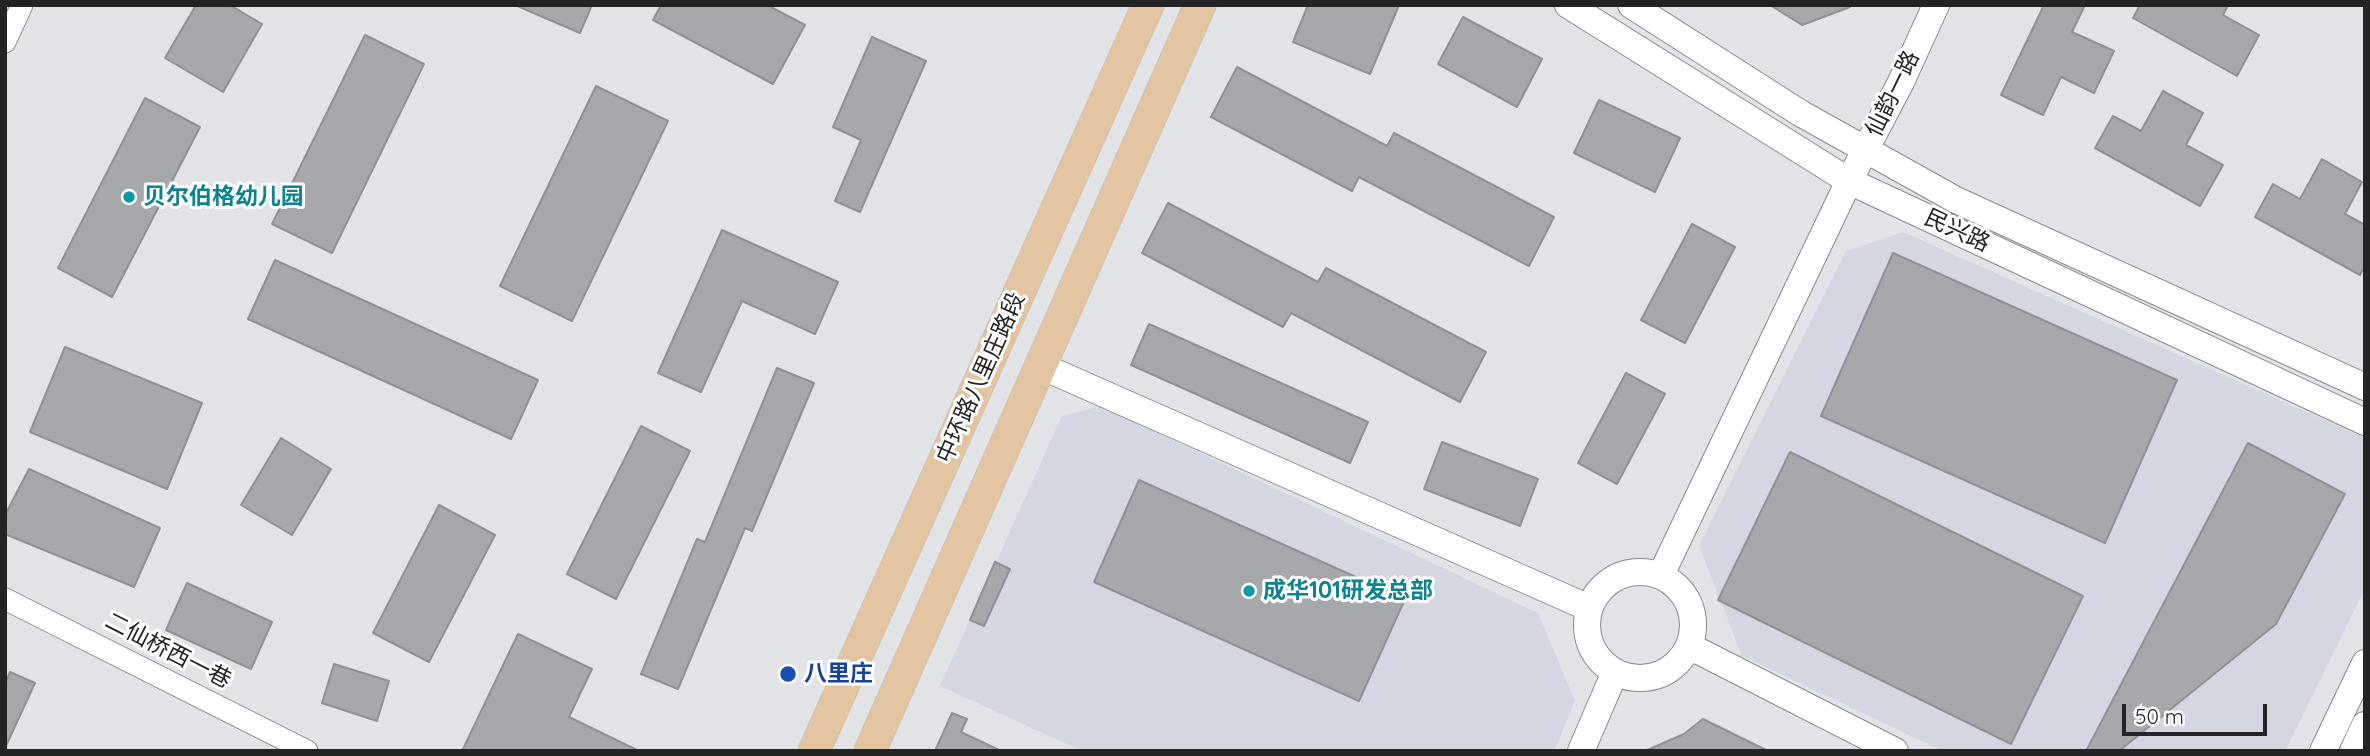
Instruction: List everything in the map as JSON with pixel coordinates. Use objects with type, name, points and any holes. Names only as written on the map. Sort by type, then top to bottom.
[{"type":"main road","name":"中环路八里庄路段","points":[[814,751],[1148,5]]},
{"type":"main road","points":[[870,751],[1200,5]]},
{"type":"street","points":[[5,42],[22,5]]},
{"type":"street","name":"民兴路","points":[[1568,5],[1849,181],[2365,422]]},
{"type":"street","name":"民兴路","points":[[1631,5],[1800,113],[1956,200],[2365,387]]},
{"type":"street","name":"仙韵一路","points":[[1661,575],[1936,5]]},
{"type":"street","points":[[1041,366],[1589,608]]},
{"type":"street","points":[[1645,571],[1661,575],[1675,585],[1686,598],[1692,614],[1693,630],[1689,646],[1679,661],[1667,671],[1651,677],[1632,678],[1615,672],[1600,660],[1590,645],[1586,626],[1589,608],[1597,592],[1611,579],[1628,572],[1645,571]]},
{"type":"street","name":"二仙桥西一巷","points":[[5,599],[307,751]]},
{"type":"street","points":[[1689,646],[1895,751]]},
{"type":"street","points":[[2323,751],[2365,663]]},
{"type":"street","points":[[1581,751],[1615,672]]},
{"type":"street","points":[[2353,751],[2365,725]]},
{"type":"shaded area","points":[[1903,232],[2365,438],[2365,589],[2285,751],[1943,751],[1742,656],[1699,546],[1846,251]]},
{"type":"shaded area","points":[[1101,406],[1538,613],[1575,701],[1554,751],[1082,751],[940,686],[1062,416]]},
{"type":"building","points":[[196,5],[230,5],[262,24],[223,92],[165,58]]},
{"type":"building","points":[[515,5],[592,5],[580,33]]},
{"type":"building","points":[[661,5],[767,5],[805,25],[773,84],[653,20]]},
{"type":"building","points":[[1308,5],[1399,5],[1370,74],[1293,42]]},
{"type":"building","points":[[1770,5],[1850,5],[1850,7],[1802,25]]},
{"type":"building","points":[[2044,5],[2085,5],[2072,32],[2114,51],[2094,93],[2061,77],[2043,115],[2001,95]]},
{"type":"building","points":[[2140,5],[2228,5],[2223,15],[2259,35],[2237,76],[2133,18]]},
{"type":"building","points":[[1463,17],[1542,59],[1517,107],[1438,64]]},
{"type":"building","points":[[365,35],[424,64],[332,253],[272,224]]},
{"type":"building","points":[[872,37],[926,61],[860,212],[835,201],[861,140],[833,127]]},
{"type":"building","points":[[1237,67],[1387,146],[1394,133],[1554,217],[1529,266],[1359,177],[1352,191],[1211,117]]},
{"type":"building","points":[[596,86],[668,121],[572,321],[500,286]]},
{"type":"building","points":[[2163,91],[2203,113],[2186,145],[2223,165],[2200,206],[2095,148],[2113,116],[2141,131]]},
{"type":"building","name":"贝尔伯格幼儿园","points":[[145,98],[200,127],[112,297],[58,268]]},
{"type":"building","points":[[1599,100],[1680,138],[1655,192],[1574,153]]},
{"type":"building","points":[[2322,159],[2362,182],[2345,214],[2365,225],[2365,265],[2360,275],[2255,217],[2273,184],[2300,199]]},
{"type":"building","points":[[1168,203],[1318,282],[1326,268],[1486,352],[1460,402],[1291,313],[1283,327],[1142,253]]},
{"type":"building","points":[[1692,224],[1735,247],[1685,343],[1641,320]]},
{"type":"building","points":[[722,230],[838,282],[815,334],[742,301],[701,392],[658,373]]},
{"type":"building","points":[[1893,253],[2177,380],[2105,543],[1821,416]]},
{"type":"building","points":[[275,260],[538,380],[511,439],[248,319]]},
{"type":"building","points":[[1149,324],[1368,422],[1350,463],[1131,365]]},
{"type":"building","points":[[65,347],[202,403],[167,489],[30,432]]},
{"type":"building","points":[[777,368],[814,383],[752,531],[745,528],[678,689],[641,674],[697,539],[705,542]]},
{"type":"building","points":[[1626,373],[1665,394],[1617,484],[1578,463]]},
{"type":"building","points":[[641,426],[690,451],[616,599],[567,574]]},
{"type":"building","points":[[281,438],[331,469],[292,535],[241,505]]},
{"type":"building","points":[[1442,442],[1538,479],[1520,526],[1424,489]]},
{"type":"building","points":[[2248,443],[2345,494],[2276,624],[2119,751],[2086,751]]},
{"type":"building","points":[[1790,452],[2083,596],[2011,744],[1718,600]]},
{"type":"building","points":[[29,469],[160,528],[134,587],[5,534],[5,515]]},
{"type":"building","name":"成华101研发总部","points":[[1139,480],[1405,599],[1359,701],[1094,582]]},
{"type":"building","points":[[439,505],[495,535],[429,662],[373,633]]},
{"type":"building","points":[[995,562],[1010,569],[984,626],[970,620]]},
{"type":"building","points":[[187,583],[272,622],[251,669],[166,630]]},
{"type":"building","points":[[518,634],[592,669],[569,717],[639,751],[462,751]]},
{"type":"building","points":[[334,664],[389,681],[377,721],[322,703]]},
{"type":"building","points":[[10,672],[35,683],[5,748],[5,683]]},
{"type":"building","points":[[952,713],[967,719],[961,732],[1001,751],[935,751]]},
{"type":"building","points":[[1703,719],[1768,751],[1645,751],[1684,734]]},
{"type":"place","name":"贝尔伯格幼儿园","points":[[129,197]]},
{"type":"place","name":"成华101研发总部","points":[[1249,591]]},
{"type":"place","name":"八里庄","points":[[788,674]]}]
